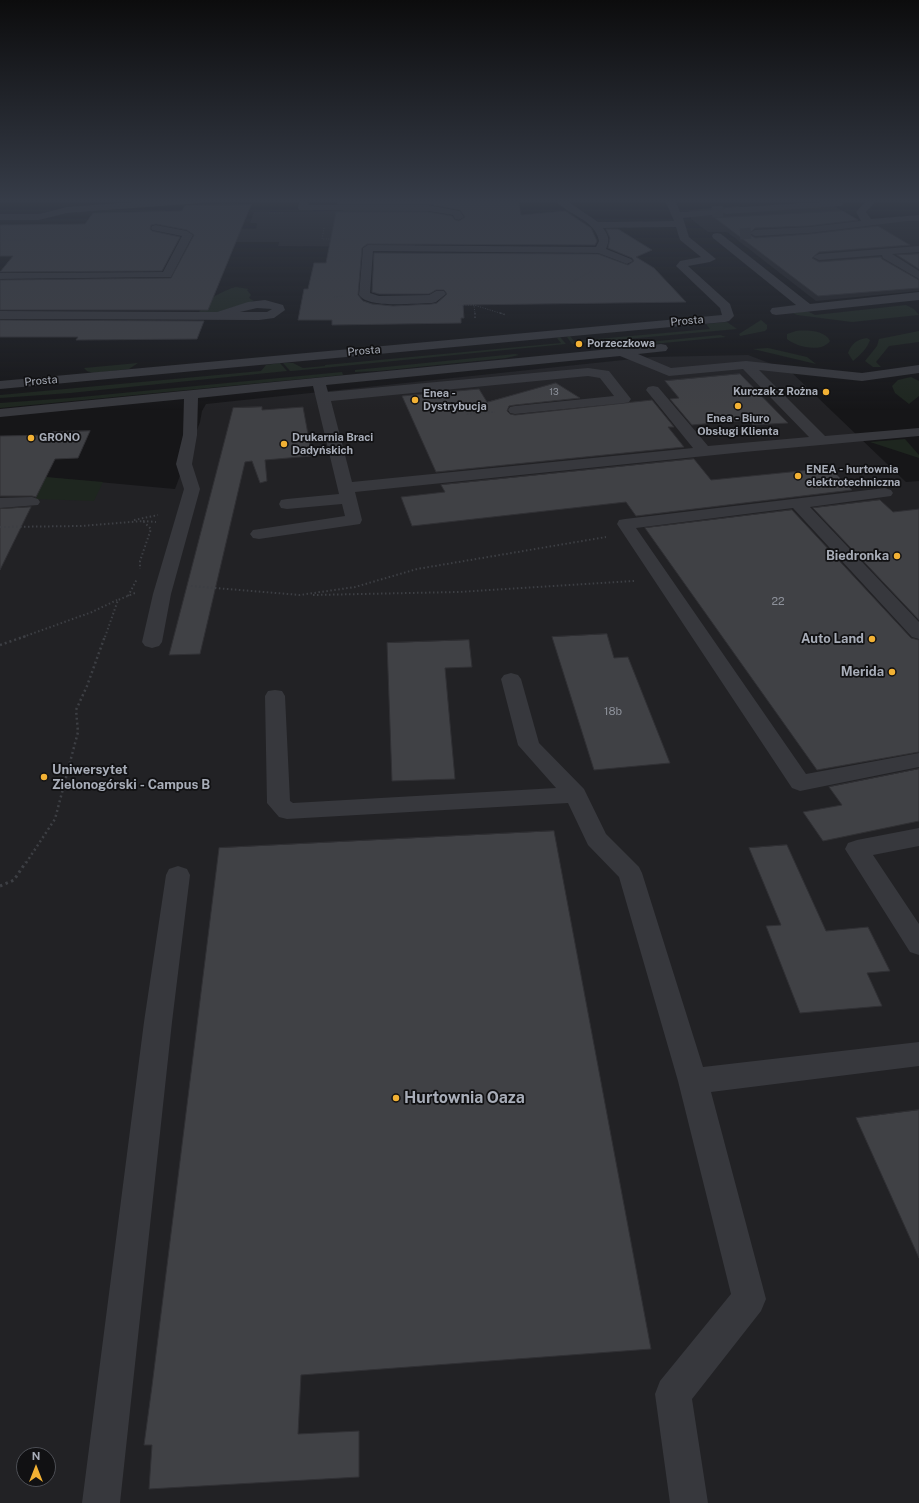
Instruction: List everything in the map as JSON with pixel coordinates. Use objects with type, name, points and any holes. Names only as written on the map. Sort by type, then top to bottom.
[{"type":"street","points":[[0,276],[167,275],[170,270]]},
{"type":"street","points":[[366,270],[365,296],[378,300],[432,299],[440,294]]},
{"type":"street","name":"Prosta","points":[[0,385],[728,316],[726,306],[687,270]]},
{"type":"street","points":[[756,270],[806,307]]},
{"type":"street","points":[[910,270],[919,276]]},
{"type":"street","points":[[776,311],[919,296]]},
{"type":"street","points":[[907,297],[919,306]]},
{"type":"street","points":[[0,315],[218,316]]},
{"type":"street","points":[[602,329],[621,352],[669,372],[746,365],[862,377],[919,369]]},
{"type":"street","name":"Prosta","points":[[0,413],[661,348]]},
{"type":"street","points":[[746,365],[821,440]]},
{"type":"street","points":[[323,397],[592,372],[604,374],[624,399],[515,410]]},
{"type":"street","points":[[259,534],[354,520],[319,382]]},
{"type":"street","points":[[653,390],[704,451]]},
{"type":"street","points":[[152,642],[165,584],[192,489],[184,464],[190,436],[191,395]]},
{"type":"street","points":[[288,504],[347,493],[704,451],[919,432]]},
{"type":"street","points":[[885,493],[625,524],[800,783],[919,760]]},
{"type":"street","points":[[0,503],[32,502]]},
{"type":"street","points":[[797,504],[919,633]]},
{"type":"street","points":[[511,679],[529,745],[576,795],[596,839],[630,873],[693,1081],[749,1298],[673,1394],[689,1503]]},
{"type":"street","points":[[275,696],[279,803],[287,811],[576,795]]},
{"type":"street","points":[[919,837],[857,849],[919,945]]},
{"type":"street","points":[[101,1503],[158,1022],[178,875]]},
{"type":"street","points":[[693,1081],[919,1054]]},
{"type":"path","points":[[465,411],[467,414],[515,410]]},
{"type":"path","points":[[0,527],[81,526],[142,521],[151,529],[140,561],[140,574],[128,596]]},
{"type":"path","points":[[300,595],[355,587],[417,569],[631,534]]},
{"type":"path","points":[[165,584],[300,595],[459,592],[548,585],[662,580]]},
{"type":"path","points":[[0,645],[92,612],[142,590]]},
{"type":"path","points":[[0,886],[14,880],[55,819],[78,732],[76,710],[87,686],[118,600]]},
{"type":"shaded area","points":[[776,270],[919,270],[919,291],[816,301]]},
{"type":"shaded area","points":[[236,287],[249,289],[247,290],[251,295],[249,298],[254,301],[211,314],[200,313],[199,311],[209,300]]},
{"type":"shaded area","points":[[906,305],[914,309],[919,315],[852,322],[797,315],[793,313],[807,311],[815,315]]},
{"type":"shaded area","points":[[761,320],[767,325],[767,329],[765,331],[740,336],[739,334]]},
{"type":"shaded area","points":[[727,322],[737,329],[572,344],[567,337],[570,336],[574,341],[710,329],[706,324]]},
{"type":"shaded area","points":[[796,331],[820,333],[828,337],[830,341],[821,347],[809,348],[802,346],[787,339],[787,334]]},
{"type":"shaded area","points":[[919,331],[919,342],[889,346],[876,362],[881,367],[873,367],[865,361],[877,346],[879,339]]},
{"type":"shaded area","points":[[720,335],[726,337],[653,344],[638,343]]},
{"type":"shaded area","points":[[560,337],[566,344],[292,371],[290,371],[283,363],[293,363],[303,368],[325,366],[561,343],[557,338]]},
{"type":"shaded area","points":[[867,338],[870,340],[867,346],[853,361],[848,353],[851,347],[855,342]]},
{"type":"shaded area","points":[[768,348],[807,357],[816,364],[753,349]]},
{"type":"shaded area","points":[[515,354],[519,355],[506,358],[355,372],[355,370]]},
{"type":"shaded area","points":[[748,355],[790,371],[906,482],[919,481],[919,1503],[0,1503],[0,473],[175,489],[200,422],[202,411],[206,404],[652,357]]},
{"type":"shaded area","points":[[138,363],[129,369],[93,373],[84,368]]},
{"type":"shaded area","points":[[280,363],[287,371],[70,393],[0,398],[0,395],[261,371],[266,365]]},
{"type":"shaded area","points":[[342,372],[343,375],[0,408],[0,403],[70,398]]},
{"type":"shaded area","points":[[911,377],[919,381],[919,396],[909,404],[895,393],[892,386],[898,380]]},
{"type":"shaded area","points":[[905,439],[919,455],[919,458],[870,442]]},
{"type":"shaded area","points":[[0,473],[103,482],[94,501],[36,499],[38,493]]},
{"type":"building","points":[[2,270],[162,270],[162,271],[0,272]]},
{"type":"building","points":[[175,270],[224,270],[208,310],[0,310],[0,280],[171,278]]},
{"type":"building","points":[[312,270],[360,270],[358,295],[363,301],[372,304],[393,306],[432,304],[437,303],[447,294],[444,290],[436,290],[429,294],[379,294],[372,292],[373,270],[656,270],[686,302],[463,305],[464,318],[461,318],[461,323],[332,325],[332,320],[298,320],[304,289],[308,289]]},
{"type":"building","points":[[784,270],[902,270],[919,280],[919,288],[818,296]]},
{"type":"building","points":[[0,320],[204,321],[197,339],[76,340],[78,337],[0,337]]},
{"type":"building","name":"Enea - Biuro Obsługi Klienta","points":[[740,374],[788,423],[753,425],[748,420],[692,425],[670,399],[679,398],[665,381]]},
{"type":"building","points":[[556,383],[580,398],[509,406],[507,411],[510,414],[515,415],[652,400],[674,427],[668,427],[684,447],[436,472],[402,396],[479,389],[487,402]]},
{"type":"building","points":[[262,407],[262,410],[303,407],[312,456],[265,460],[267,481],[260,483],[252,461],[245,462],[200,654],[169,655],[233,408]]},
{"type":"building","points":[[90,431],[78,458],[55,459],[36,497],[0,496],[0,436],[48,435],[50,432]]},
{"type":"building","points":[[694,459],[711,480],[830,468],[852,490],[636,516],[626,502],[412,526],[401,497],[445,492],[441,485]]},
{"type":"building","name":"Biedronka","points":[[880,500],[893,512],[919,509],[919,620],[813,508]]},
{"type":"building","points":[[31,507],[0,570],[0,509]]},
{"type":"building","points":[[792,510],[911,638],[919,640],[919,752],[817,770],[645,528]]},
{"type":"building","points":[[607,634],[614,658],[628,657],[670,763],[594,770],[552,637]]},
{"type":"building","points":[[469,640],[472,667],[445,668],[455,779],[392,781],[387,643]]},
{"type":"building","points":[[919,769],[919,821],[823,841],[803,812],[842,805],[829,787]]},
{"type":"building","name":"Hurtownia Oaza","points":[[554,831],[651,1349],[301,1375],[298,1434],[359,1431],[359,1477],[149,1489],[152,1445],[144,1445],[219,848]]},
{"type":"building","points":[[787,845],[826,931],[868,927],[890,971],[867,973],[882,1006],[800,1013],[766,926],[781,925],[749,848]]},
{"type":"building","points":[[919,1110],[919,1258],[856,1118]]},
{"type":"place","name":"Porzeczkowa","points":[[579,344]]},
{"type":"place","name":"Kurczak z Rożna","points":[[826,392]]},
{"type":"place","name":"Enea - Dystrybucja","points":[[415,400]]},
{"type":"place","name":"Enea - Biuro Obsługi Klienta","points":[[738,406]]},
{"type":"place","name":"GRONO","points":[[31,438]]},
{"type":"place","name":"Drukarnia Braci Dadyńskich","points":[[284,444]]},
{"type":"place","name":"ENEA - hurtownia elektrotechniczna","points":[[798,476]]},
{"type":"place","name":"Biedronka","points":[[897,556]]},
{"type":"place","name":"Auto Land","points":[[872,639]]},
{"type":"place","name":"Merida","points":[[892,672]]},
{"type":"place","name":"Uniwersytet Zielonogórski - Campus B","points":[[44,777]]},
{"type":"place","name":"Hurtownia Oaza","points":[[396,1098]]}]
